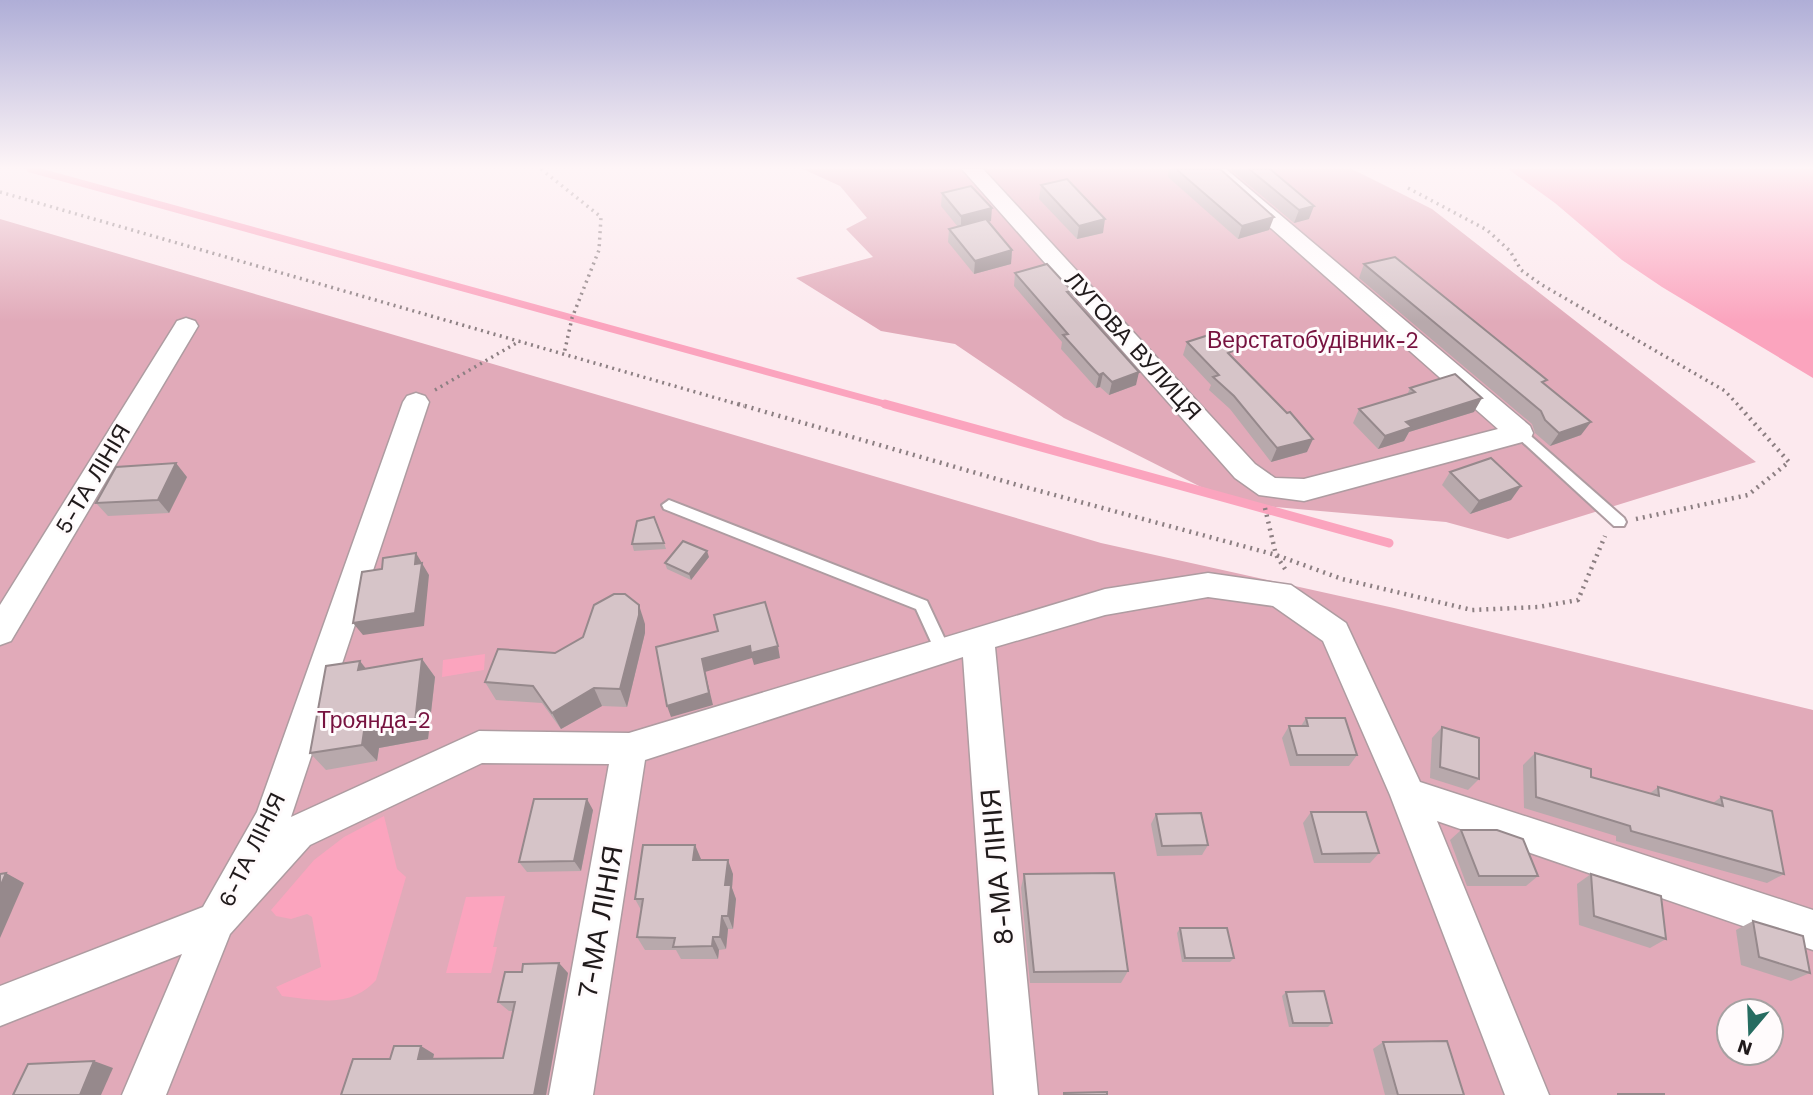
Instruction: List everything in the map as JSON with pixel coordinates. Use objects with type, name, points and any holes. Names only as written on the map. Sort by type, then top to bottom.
[{"type":"street","name":"ЛУГОВА ВУЛИЦЯ","points":[[1018,220],[1245,471],[1269,488]]},
{"type":"street","points":[[1273,220],[1520,433]]},
{"type":"street","name":"5-ТА ЛІНІЯ","points":[[0,632],[186,326]]},
{"type":"street","name":"6-ТА ЛІНІЯ","points":[[144,1095],[216,921],[272,820],[416,402]]},
{"type":"street","points":[[1269,488],[1304,490],[1520,433]]},
{"type":"street","points":[[0,1006],[216,921],[297,832],[479,747],[629,749],[942,650],[1105,602],[1208,586],[1280,594],[1335,632],[1408,795],[1527,1095]]},
{"type":"street","name":"8-МА ЛІНІЯ","points":[[978,639],[1016,1095]]},
{"type":"street","name":"7-МА ЛІНІЯ","points":[[571,1095],[629,749]]},
{"type":"street","points":[[1408,795],[1813,929]]},
{"type":"lane","points":[[1520,433],[1619,522]]},
{"type":"lane","points":[[669,505],[922,605],[942,650]]},
{"type":"path","points":[[98,220],[1001,480],[1276,555],[1342,579],[1472,610],[1538,607],[1578,600],[1601,539],[1619,522],[1748,495],[1789,463],[1725,391],[1542,285],[1521,270],[1510,251],[1487,230],[1468,220]]},
{"type":"path","points":[[564,354],[572,318],[599,250],[601,220]]},
{"type":"path","points":[[416,402],[520,341]]},
{"type":"path","points":[[1269,488],[1263,506],[1276,555]]},
{"type":"green space","name":"Троянда-2","points":[[0,220],[1101,543],[1394,608],[1813,710],[1813,1095],[0,1095]]},
{"type":"green space","name":"Верстатобудівник-2","points":[[863,220],[1446,220],[1756,462],[1508,539],[1446,522],[1263,506],[1201,487],[1064,418],[955,344],[881,331],[796,278],[873,257],[846,229]]},
{"type":"shaded area","points":[[1575,220],[1813,220],[1813,378],[1662,287],[1622,260]]},
{"type":"shaded area","points":[[485,654],[484,670],[442,677],[443,660]]},
{"type":"shaded area","points":[[384,816],[397,869],[406,877],[376,980],[366,989],[344,999],[320,1000],[282,996],[276,987],[321,967],[312,917],[307,914],[291,919],[276,916],[271,910],[314,860],[344,837]]},
{"type":"shaded area","points":[[505,896],[493,947],[497,947],[491,973],[446,973],[466,897]]},
{"type":"building","points":[[987,220],[1012,250],[975,261],[949,229]]},
{"type":"building","points":[[1074,220],[1101,220],[1079,226]]},
{"type":"building","points":[[1235,220],[1263,220],[1242,226]]},
{"type":"building","points":[[1395,257],[1547,380],[1542,382],[1591,422],[1559,433],[1545,420],[1541,411],[1364,264]]},
{"type":"building","points":[[1047,264],[1072,291],[1067,292],[1139,372],[1112,382],[1103,373],[1099,375],[1063,335],[1068,334],[1015,273]]},
{"type":"building","points":[[1215,333],[1233,351],[1228,353],[1287,413],[1290,412],[1313,439],[1277,448],[1234,396],[1213,377],[1219,375],[1187,342]]},
{"type":"building","points":[[1455,374],[1482,398],[1406,422],[1412,427],[1385,436],[1359,409],[1415,392],[1410,388]]},
{"type":"building","points":[[1491,458],[1521,486],[1479,501],[1450,472]]},
{"type":"building","points":[[176,463],[158,500],[96,503],[116,467]]},
{"type":"building","points":[[654,517],[664,543],[632,544],[637,521]]},
{"type":"building","points":[[683,541],[707,551],[689,574],[665,563]]},
{"type":"building","points":[[416,553],[415,564],[422,563],[415,613],[353,623],[362,572],[382,569],[383,558]]},
{"type":"building","points":[[614,594],[625,594],[639,605],[639,615],[620,689],[594,688],[552,713],[533,686],[485,682],[498,649],[555,653],[583,637],[594,605]]},
{"type":"building","points":[[765,602],[778,646],[751,653],[750,646],[702,659],[709,693],[667,706],[656,647],[718,631],[714,615]]},
{"type":"building","points":[[422,659],[415,722],[364,731],[362,745],[310,753],[326,666],[360,661],[358,670]]},
{"type":"building","points":[[1306,718],[1345,718],[1357,755],[1297,755],[1289,726],[1308,726]]},
{"type":"building","points":[[1442,727],[1479,738],[1479,779],[1440,767]]},
{"type":"building","points":[[1535,753],[1591,769],[1591,777],[1659,796],[1658,787],[1723,806],[1721,797],[1772,811],[1784,874],[1631,831],[1630,826],[1536,797]]},
{"type":"building","points":[[534,799],[587,799],[574,861],[519,862]]},
{"type":"building","points":[[1311,812],[1366,812],[1379,853],[1322,854]]},
{"type":"building","points":[[1201,813],[1208,845],[1162,846],[1156,814]]},
{"type":"building","points":[[1461,830],[1497,830],[1523,839],[1538,876],[1479,876]]},
{"type":"building","points":[[643,845],[695,845],[693,860],[728,860],[725,885],[731,885],[728,916],[722,916],[720,937],[713,937],[712,946],[673,947],[675,938],[637,937],[643,899],[635,899]]},
{"type":"building","points":[[6,873],[0,887],[0,874]]},
{"type":"building","points":[[1114,873],[1128,971],[1034,972],[1024,874]]},
{"type":"building","points":[[1591,874],[1661,896],[1666,939],[1594,916]]},
{"type":"building","points":[[1753,921],[1803,936],[1810,973],[1759,957]]},
{"type":"building","points":[[1180,928],[1227,928],[1234,958],[1185,958]]},
{"type":"building","points":[[559,963],[534,1095],[341,1095],[353,1059],[390,1059],[394,1046],[421,1046],[418,1059],[503,1058],[515,1002],[498,1002],[505,972],[522,972],[523,964]]},
{"type":"building","points":[[1324,991],[1332,1023],[1293,1023],[1286,992]]},
{"type":"building","points":[[1447,1041],[1464,1095],[1398,1095],[1383,1042]]},
{"type":"building","points":[[94,1061],[80,1095],[13,1095],[28,1064]]},
{"type":"building","points":[[1107,1092],[1107,1095],[1064,1095],[1064,1093]]},
{"type":"building","points":[[1664,1094],[1664,1095],[1618,1095]]},
{"type":"waterway","points":[[216,220],[892,406]]},
{"type":"waterway","points":[[885,404],[1389,543]]}]
